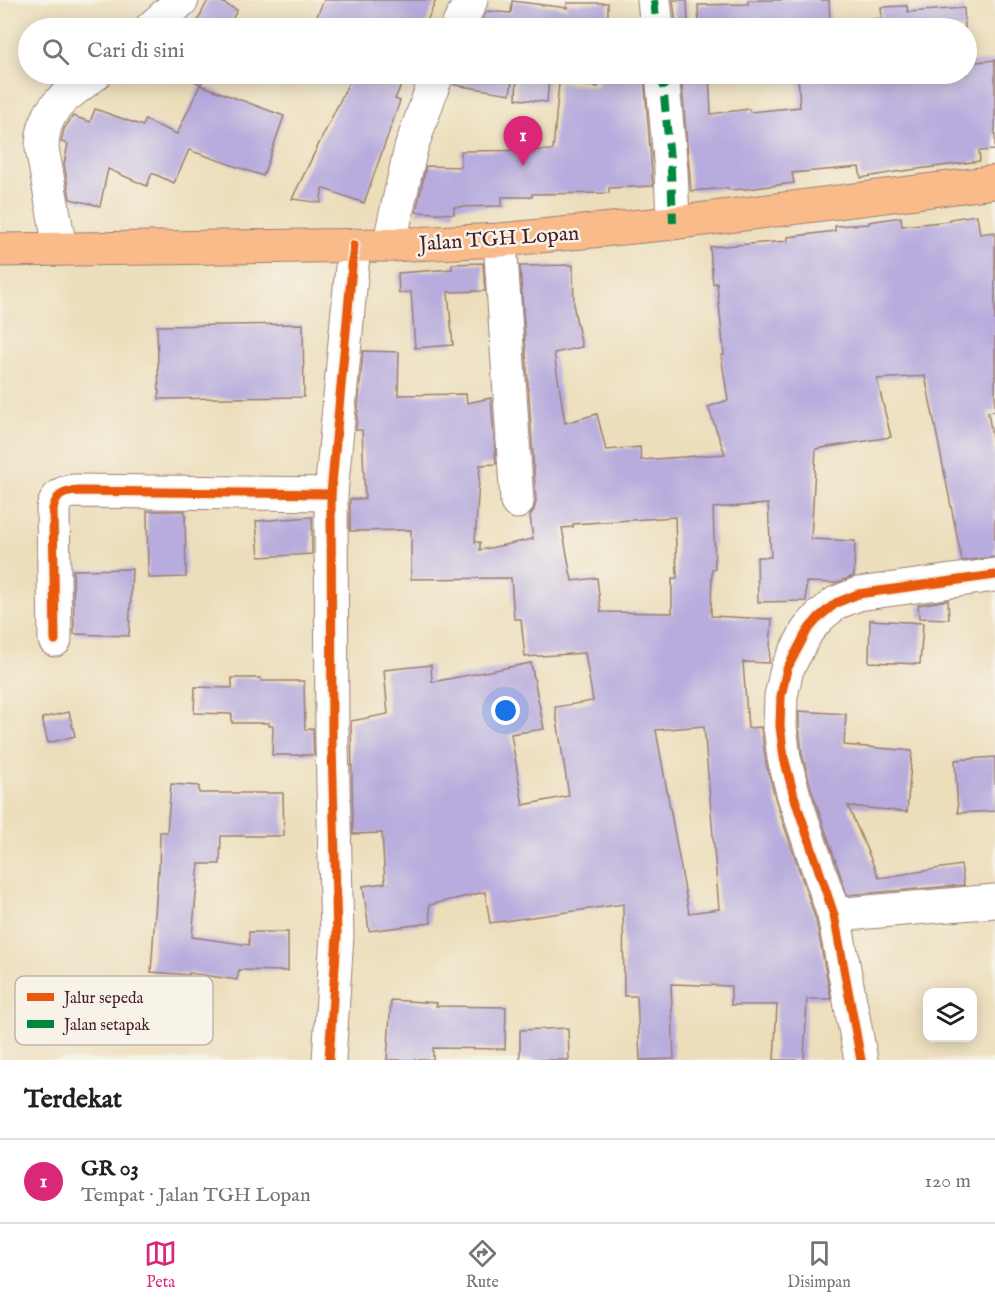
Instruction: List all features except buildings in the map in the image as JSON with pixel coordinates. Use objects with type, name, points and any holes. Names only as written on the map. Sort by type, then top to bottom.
[{"type":"highway","name":"Jalan TGH Lopan","points":[[0,250],[389,245],[500,240],[673,224],[995,182]]},
{"type":"street","points":[[162,18],[182,0]]},
{"type":"street","points":[[462,18],[471,0]]},
{"type":"street","points":[[654,0],[656,18]]},
{"type":"street","points":[[60,248],[42,137],[49,113],[82,84]]},
{"type":"street","points":[[389,245],[411,148],[433,84]]},
{"type":"street","points":[[663,84],[673,224]]},
{"type":"street","points":[[500,240],[517,502]]},
{"type":"street","points":[[328,1060],[332,1033],[337,935],[332,745],[331,494],[354,245]]},
{"type":"street","points":[[55,640],[52,509],[61,494],[75,491],[331,494]]},
{"type":"street","points":[[861,1060],[834,915],[794,796],[784,758],[780,726],[781,696],[787,669],[807,631],[836,603],[858,594],[995,575]]},
{"type":"street","points":[[834,915],[995,901]]},
{"type":"marked path","points":[[654,0],[656,18]]},
{"type":"marked path","points":[[663,84],[671,170],[673,223]]},
{"type":"cycle path","points":[[329,1060],[337,935],[332,745],[331,494],[354,245]]},
{"type":"cycle path","points":[[55,640],[53,509],[58,498],[66,492],[331,494]]},
{"type":"cycle path","points":[[861,1060],[834,915],[794,796],[784,758],[780,726],[781,696],[787,669],[807,631],[836,603],[858,594],[995,575]]},
{"type":"place","name":"GR 03","points":[[523,166]]}]
